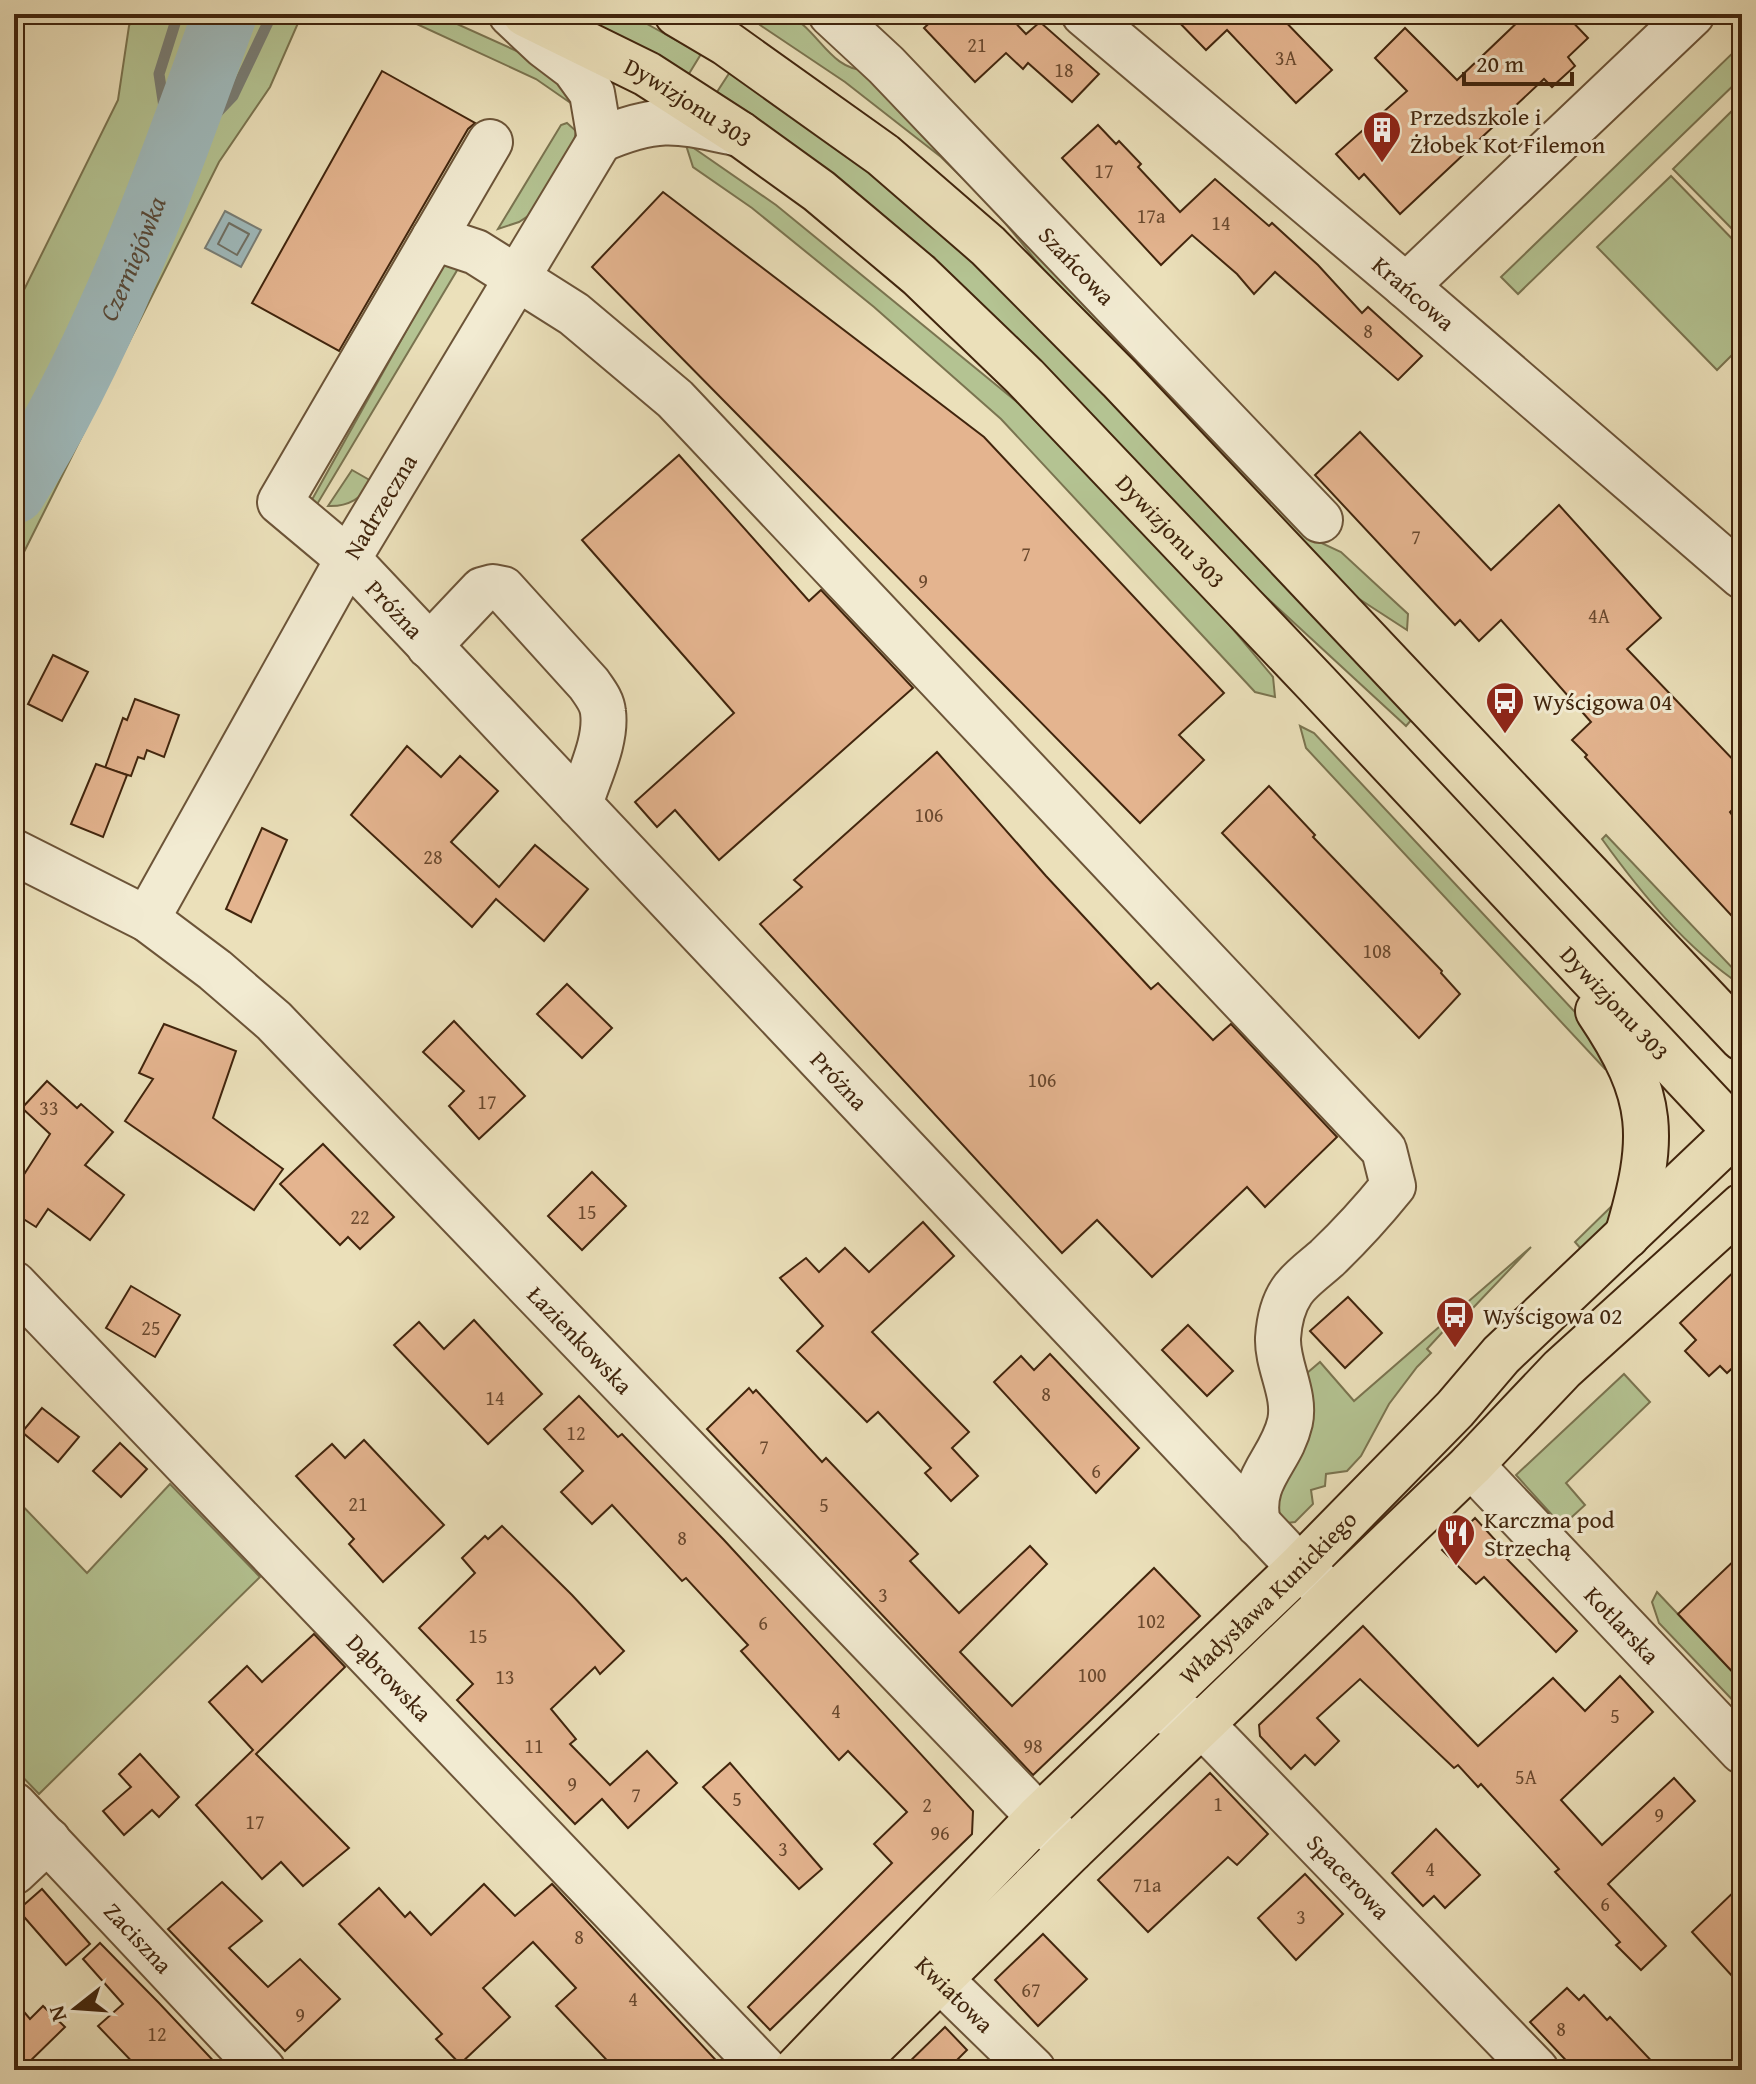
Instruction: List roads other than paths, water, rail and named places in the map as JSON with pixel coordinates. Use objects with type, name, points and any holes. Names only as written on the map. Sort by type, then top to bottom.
[{"type":"main road","name":"Dywizjonu 303","points":[[525,14],[647,74],[740,134],[864,227],[974,327],[1740,1132]]},
{"type":"main road","points":[[680,15],[726,43],[883,155],[988,246],[1120,379],[1740,1033]]},
{"type":"main road","points":[[1531,912],[1623,1049],[1641,1090],[1647,1143],[1640,1193],[1626,1238]]},
{"type":"main road","name":"Władysława Kunickiego","points":[[796,2070],[1038,1818],[1300,1567],[1455,1409],[1501,1355],[1740,1132]]},
{"type":"main road","name":"Władysława Kunickiego","points":[[848,2070],[1071,1850],[1471,1465],[1562,1369],[1724,1235],[1742,1206]]},
{"type":"street","points":[[511,14],[574,68],[592,93],[600,140],[648,123],[675,121],[740,134]]},
{"type":"street","name":"Szańcowa","points":[[831,14],[886,65],[1320,520]]},
{"type":"street","name":"Krańcowa","points":[[1084,14],[1742,576]]},
{"type":"street","points":[[1406,286],[1692,14]]},
{"type":"street","name":"Nadrzeczna","points":[[147,919],[348,559],[600,140]]},
{"type":"street","points":[[490,142],[434,238],[476,252],[574,314],[675,399],[1384,1150],[1393,1186],[1364,1221],[1292,1291],[1282,1315],[1278,1340],[1281,1368],[1290,1399],[1290,1422],[1256,1491],[1254,1507],[1258,1524]]},
{"type":"street","name":"Próżna","points":[[434,238],[273,496],[348,559],[1258,1524],[1333,1598]]},
{"type":"street","points":[[429,646],[482,590],[493,587],[503,589],[599,699],[603,713],[601,740],[580,805]]},
{"type":"street","name":"Łazienkowska","points":[[14,852],[147,919],[215,970],[274,1021],[1071,1850]]},
{"type":"street","name":"Dąbrowska","points":[[14,1284],[765,2070]]},
{"type":"street","name":"Kotlarska","points":[[1471,1465],[1742,1751]]},
{"type":"street","name":"Spacerowa","points":[[1147,1713],[1176,1713],[1201,1725],[1536,2070]]},
{"type":"street","name":"Zaciszna","points":[[14,1805],[263,2070]]},
{"type":"street","points":[[14,1872],[48,1840]]},
{"type":"street","name":"Kwiatowa","points":[[911,1951],[1033,2070]]},
{"type":"water","points":[[225,211],[261,230],[241,267],[205,248]]},
{"type":"waterway","points":[[172,160],[159,74],[178,14]]},
{"type":"waterway","name":"Czerniejówka","points":[[14,492],[78,378],[106,319],[157,198],[225,14]]},
{"type":"waterway","points":[[172,160],[233,96],[272,14]]},
{"type":"place","name":"Przedszkole i Żłobek Kot Filemon","points":[[1382,164]]},
{"type":"place","name":"Wyścigowa 04","points":[[1505,735]]},
{"type":"place","name":"Wyścigowa 02","points":[[1455,1349]]},
{"type":"place","name":"Karczma pod Strzechą","points":[[1456,1567]]}]
